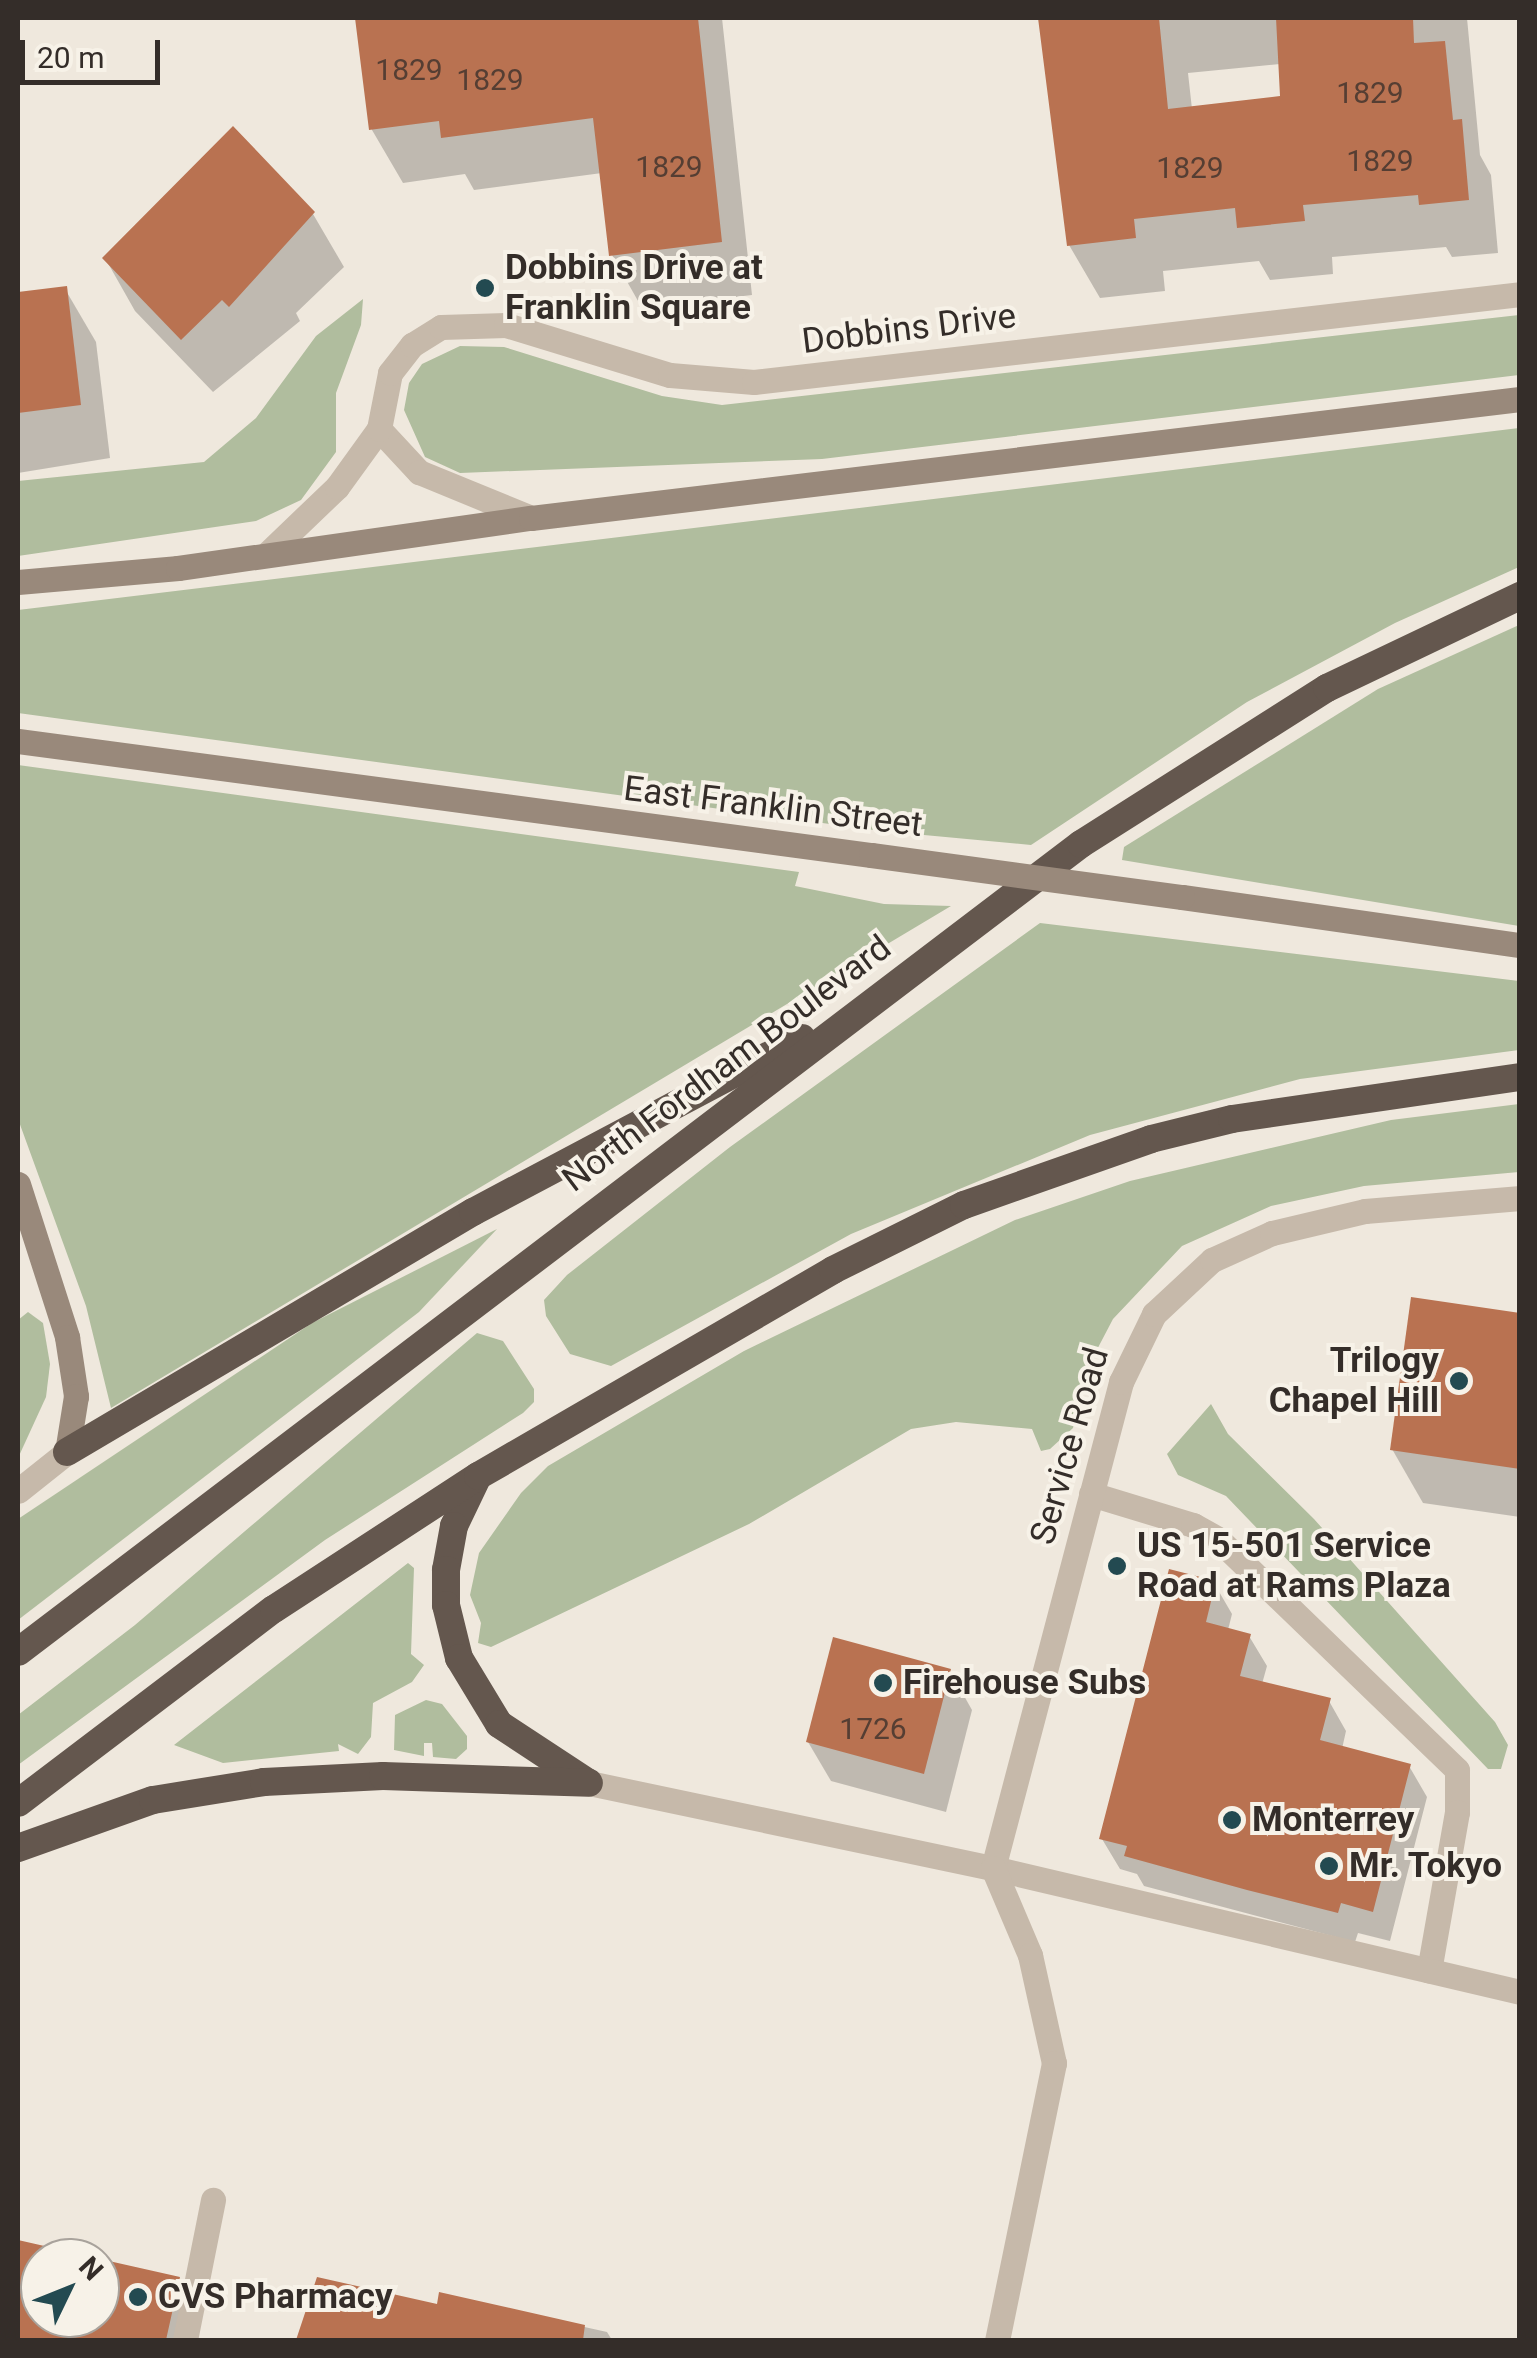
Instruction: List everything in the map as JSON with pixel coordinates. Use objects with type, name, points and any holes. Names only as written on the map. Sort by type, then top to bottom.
[{"type":"highway","name":"North Fordham Boulevard","points":[[18,1652],[1081,844],[1241,737],[1403,648],[1520,596]]},
{"type":"highway","points":[[67,1452],[458,1221],[878,998]]},
{"type":"highway","points":[[18,1804],[274,1609],[478,1476],[833,1270],[964,1205],[1132,1146],[1232,1119],[1520,1077]]},
{"type":"highway","points":[[478,1476],[454,1526],[446,1570],[446,1605],[459,1658],[498,1724],[589,1783]]},
{"type":"highway","points":[[18,1848],[153,1800],[264,1782],[383,1776],[589,1783]]},
{"type":"main road","points":[[18,582],[266,555],[531,518],[1520,400]]},
{"type":"main road","name":"East Franklin Street","points":[[18,741],[1520,945]]},
{"type":"main road","points":[[18,1184],[67,1337],[76,1396],[67,1452]]},
{"type":"street","name":"Dobbins Drive","points":[[266,555],[337,487],[378,429],[384,388],[400,358],[422,337],[462,324],[540,332],[670,375],[754,382],[1520,294]]},
{"type":"street","points":[[378,429],[419,472],[531,518]]},
{"type":"street","name":"Service Road","points":[[992,1868],[1130,1354],[1171,1294],[1212,1260],[1318,1220],[1520,1198]]},
{"type":"street","points":[[18,1492],[67,1452]]},
{"type":"street","points":[[1091,1494],[1193,1524],[1218,1539],[1457,1770],[1457,1812],[1429,1970]]},
{"type":"street","points":[[589,1783],[992,1868],[1520,1992]]},
{"type":"street","points":[[992,1868],[1030,1955],[1054,2063],[997,2340]]},
{"type":"street","points":[[185,2340],[212,2200]]},
{"type":"green space","points":[[363,299],[361,325],[336,393],[336,452],[301,500],[256,521],[18,556],[18,481],[204,462],[256,418],[316,336]]},
{"type":"green space","points":[[1519,315],[1519,375],[822,459],[460,473],[425,457],[404,410],[409,383],[422,364],[460,346],[504,347],[662,396],[722,405]]},
{"type":"green space","points":[[1519,428],[1519,567],[1395,623],[1247,702],[1031,845],[881,831],[18,713],[18,610]]},
{"type":"green space","points":[[1519,625],[1519,926],[1122,860],[1124,847],[1378,689]]},
{"type":"green space","points":[[18,765],[799,872],[795,886],[884,904],[951,906],[111,1408],[86,1306],[18,1119]]},
{"type":"green space","points":[[1040,923],[1519,981],[1519,1050],[1300,1079],[1090,1135],[851,1234],[611,1366],[570,1354],[546,1316],[544,1300],[567,1275],[730,1147]]},
{"type":"green space","points":[[1519,1104],[1519,1172],[1364,1186],[1271,1206],[1182,1246],[1113,1319],[1091,1361],[1073,1428],[1050,1449],[1041,1451],[1032,1429],[956,1422],[911,1429],[749,1524],[491,1647],[478,1643],[481,1623],[470,1595],[479,1553],[521,1493],[548,1466],[744,1351],[1015,1220],[1130,1181],[1391,1120]]},
{"type":"green space","points":[[497,1229],[419,1312],[18,1620],[18,1519],[312,1323]]},
{"type":"green space","points":[[28,1312],[43,1323],[50,1364],[46,1397],[18,1458],[18,1320]]},
{"type":"green space","points":[[477,1333],[503,1341],[534,1389],[534,1402],[523,1413],[325,1540],[18,1765],[18,1715],[135,1625]]},
{"type":"green space","points":[[1211,1404],[1228,1434],[1314,1519],[1495,1722],[1508,1745],[1501,1769],[1488,1769],[1226,1496],[1178,1475],[1167,1454]]},
{"type":"green space","points":[[408,1563],[414,1568],[411,1654],[424,1665],[412,1682],[373,1703],[371,1737],[358,1754],[338,1744],[339,1751],[223,1763],[174,1745]]},
{"type":"green space","points":[[426,1700],[442,1704],[467,1736],[467,1749],[456,1759],[433,1757],[432,1743],[424,1743],[424,1756],[394,1750],[395,1715]]},
{"type":"building","points":[[355,18],[698,18],[722,242],[609,256],[593,118],[441,138],[439,121],[369,130]]},
{"type":"building","points":[[1038,18],[1159,18],[1168,109],[1280,96],[1276,18],[1413,18],[1414,43],[1445,41],[1453,120],[1462,119],[1469,200],[1419,205],[1418,195],[1303,205],[1305,221],[1237,228],[1235,208],[1134,219],[1136,238],[1067,246]]},
{"type":"building","points":[[233,126],[315,212],[229,307],[222,300],[181,340],[102,258]]},
{"type":"building","points":[[67,286],[81,405],[18,413],[18,292]]},
{"type":"building","name":"Trilogy Chapel Hill","points":[[1411,1297],[1520,1313],[1520,1469],[1390,1450]]},
{"type":"building","points":[[1169,1569],[1216,1581],[1206,1622],[1251,1634],[1240,1676],[1331,1698],[1320,1740],[1411,1764],[1373,1912],[1341,1903],[1338,1913],[1247,1890],[1124,1856],[1127,1846],[1099,1839]]},
{"type":"building","points":[[833,1637],[951,1669],[924,1774],[806,1742]]},
{"type":"building","points":[[18,2240],[20,2338],[120,2338],[120,2264],[180,2277],[166,2340],[18,2340]]},
{"type":"building","points":[[317,2277],[437,2304],[439,2292],[585,2325],[583,2340],[296,2340]]},
{"type":"place","name":"Dobbins Drive at Franklin Square","points":[[485,288]]},
{"type":"place","name":"Trilogy Chapel Hill","points":[[1459,1381]]},
{"type":"place","name":"US 15-501 Service Road at Rams Plaza","points":[[1117,1566]]},
{"type":"place","name":"Firehouse Subs","points":[[883,1683]]},
{"type":"place","name":"Monterrey","points":[[1232,1820]]},
{"type":"place","name":"Mr. Tokyo","points":[[1329,1866]]},
{"type":"place","name":"CVS Pharmacy","points":[[138,2297]]}]
